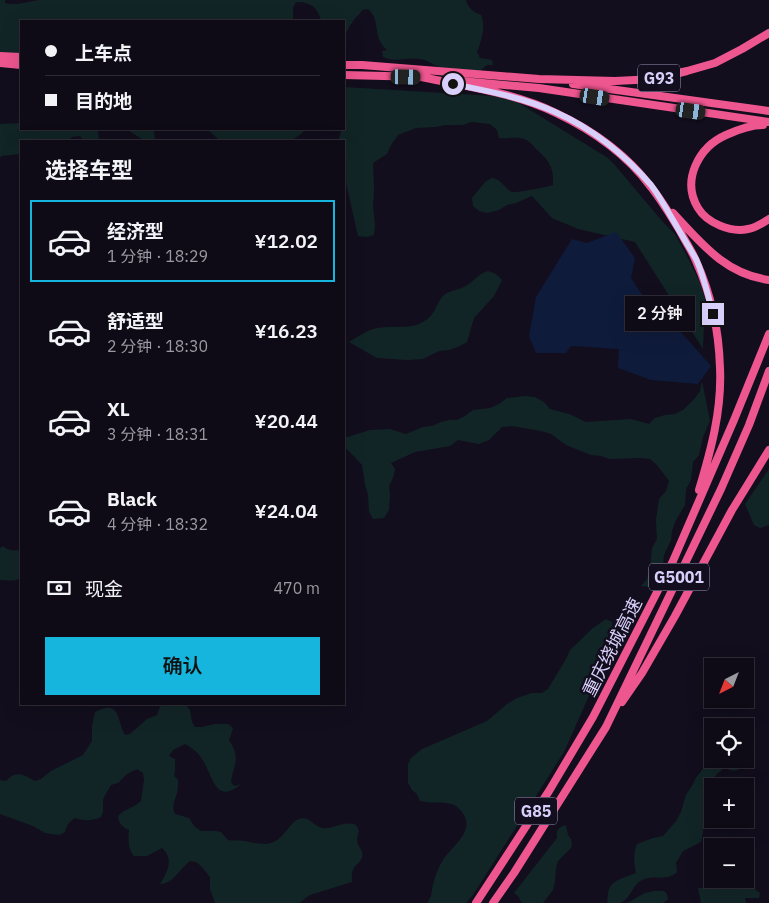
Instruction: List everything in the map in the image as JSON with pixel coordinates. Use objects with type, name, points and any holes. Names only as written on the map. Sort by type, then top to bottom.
[{"type":"highway","name":"G93","points":[[345,65],[539,79],[615,81],[655,79],[715,62],[769,33]]},
{"type":"highway","points":[[0,56],[20,57]]},
{"type":"highway","points":[[0,63],[20,64]]},
{"type":"highway","points":[[345,75],[421,77],[539,88],[769,124]]},
{"type":"highway","points":[[421,77],[500,93],[555,112],[582,126],[612,148],[632,166],[699,242],[723,262],[738,271],[769,280]]},
{"type":"highway","points":[[539,79],[769,111]]},
{"type":"highway","points":[[769,124],[754,125],[719,138],[703,152],[695,165],[691,180],[692,193],[698,208],[708,219],[719,226],[747,230],[769,219]]},
{"type":"highway","points":[[664,204],[696,260],[706,287],[713,314],[720,368],[720,395],[713,440],[690,523]]},
{"type":"highway","name":"重庆绕城高速","points":[[476,903],[549,791],[593,717],[673,561],[769,334]]},
{"type":"highway","name":"重庆绕城高速","points":[[493,903],[606,727],[721,488],[769,371]]},
{"type":"highway","name":"G85","points":[[606,727],[642,674],[732,510],[769,450]]},
{"type":"green space","points":[[0,0],[13,4],[39,0],[466,0],[473,11],[481,15],[482,19],[482,34],[477,52],[480,58],[492,60],[493,65],[487,65],[477,73],[441,68],[422,59],[387,59],[383,57],[382,51],[387,50],[379,39],[375,18],[368,9],[362,10],[354,19],[345,36],[345,20],[321,20],[313,6],[301,2],[296,2],[293,8],[293,20],[20,20],[20,54],[0,54]]},
{"type":"green space","points":[[345,87],[509,97],[608,158],[675,234],[701,285],[705,299],[703,349],[635,242],[578,229],[552,218],[532,196],[487,213],[479,211],[473,206],[472,198],[485,182],[492,178],[512,192],[553,185],[553,173],[550,164],[528,141],[520,138],[499,138],[497,130],[490,124],[471,122],[463,125],[416,128],[398,135],[387,154],[373,163],[375,225],[374,235],[366,237],[358,236],[345,178],[345,140],[338,140],[342,130],[345,130]]},
{"type":"green space","points":[[20,123],[20,130],[98,130],[99,140],[84,140],[80,136],[72,137],[68,140],[20,140],[20,154],[1,156],[0,158],[0,124]]},
{"type":"green space","points":[[128,130],[154,130],[155,140],[142,139]]},
{"type":"green space","points":[[209,130],[305,130],[292,140],[224,140],[218,139]]},
{"type":"green space","points":[[488,271],[496,274],[502,280],[494,296],[474,318],[467,342],[460,346],[439,351],[423,359],[407,360],[377,358],[349,342],[373,329],[406,327],[423,322],[431,316],[444,295],[466,286]]},
{"type":"green space","points":[[702,381],[710,421],[703,437],[699,455],[693,462],[691,480],[686,489],[685,505],[675,522],[671,540],[664,555],[663,564],[649,587],[641,586],[647,579],[652,548],[657,539],[656,520],[659,499],[666,491],[669,481],[650,459],[610,459],[591,455],[566,445],[551,434],[512,426],[502,427],[489,440],[479,444],[458,440],[450,446],[415,452],[391,463],[395,469],[389,486],[389,510],[384,518],[373,519],[369,512],[368,494],[362,465],[345,447],[345,438],[370,430],[390,429],[406,434],[441,422],[457,420],[473,410],[490,408],[507,398],[525,396],[535,397],[544,402],[550,409],[569,414],[586,422],[631,419],[649,424],[655,418],[675,414],[683,410],[700,391]]},
{"type":"green space","points":[[769,469],[769,525],[760,528],[754,525],[745,504]]},
{"type":"green space","points":[[3,546],[11,550],[20,550],[20,578],[0,580],[0,548]]},
{"type":"green space","points":[[606,619],[612,622],[612,644],[564,752],[473,895],[466,903],[427,903],[440,865],[460,840],[466,829],[466,823],[465,817],[453,805],[420,801],[408,783],[408,764],[411,758],[422,749],[487,721],[517,698],[532,693],[542,693],[548,689],[570,650],[593,628]]},
{"type":"green space","points":[[161,705],[186,705],[190,710],[195,727],[228,724],[233,728],[229,740],[235,752],[236,761],[231,782],[234,786],[241,784],[225,792],[220,790],[195,750],[185,744],[173,750],[169,756],[175,759],[174,776],[178,780],[173,806],[175,814],[189,818],[195,827],[201,831],[221,832],[228,840],[261,844],[275,841],[294,822],[301,818],[307,819],[322,828],[330,828],[342,824],[356,825],[359,831],[357,841],[362,851],[362,857],[352,871],[352,882],[310,895],[299,903],[215,903],[210,889],[210,877],[196,862],[190,861],[172,879],[160,884],[169,861],[166,852],[162,848],[147,856],[134,856],[129,844],[129,830],[121,825],[118,819],[120,814],[141,801],[144,780],[143,773],[137,769],[127,774],[118,783],[111,785],[103,800],[101,817],[88,820],[75,818],[68,824],[65,832],[59,835],[45,833],[33,826],[0,814],[0,780],[6,781],[13,775],[20,774],[35,781],[83,755],[92,741],[92,726],[95,712],[103,708],[114,710],[117,713],[125,735],[130,734],[147,719],[157,715]]},
{"type":"green space","points":[[704,767],[724,768],[714,778],[704,778],[704,817],[701,842],[683,851],[676,863],[677,872],[673,875],[669,877],[646,878],[636,885],[624,901],[620,903],[607,903],[610,887],[620,879],[636,873],[634,858],[637,844],[663,836],[676,821],[686,795]]},
{"type":"green space","points":[[724,768],[738,768],[738,770],[733,771]]},
{"type":"green space","points":[[566,825],[572,844],[571,848],[558,861],[553,890],[543,903],[522,903],[514,893],[557,838],[558,830]]},
{"type":"green space","points":[[698,888],[753,888],[760,893],[759,898],[745,898],[746,903],[701,903]]},
{"type":"green space","points":[[664,891],[668,899],[663,903],[626,903],[645,893]]},
{"type":"water","points":[[616,232],[635,258],[631,278],[657,317],[680,331],[711,366],[698,384],[651,380],[618,368],[619,349],[571,346],[566,353],[536,353],[529,336],[536,297],[572,239],[587,243]]},
{"type":"route","points":[[453,84],[500,93],[555,112],[582,126],[612,148],[650,185],[664,204],[696,260],[713,314]]}]
